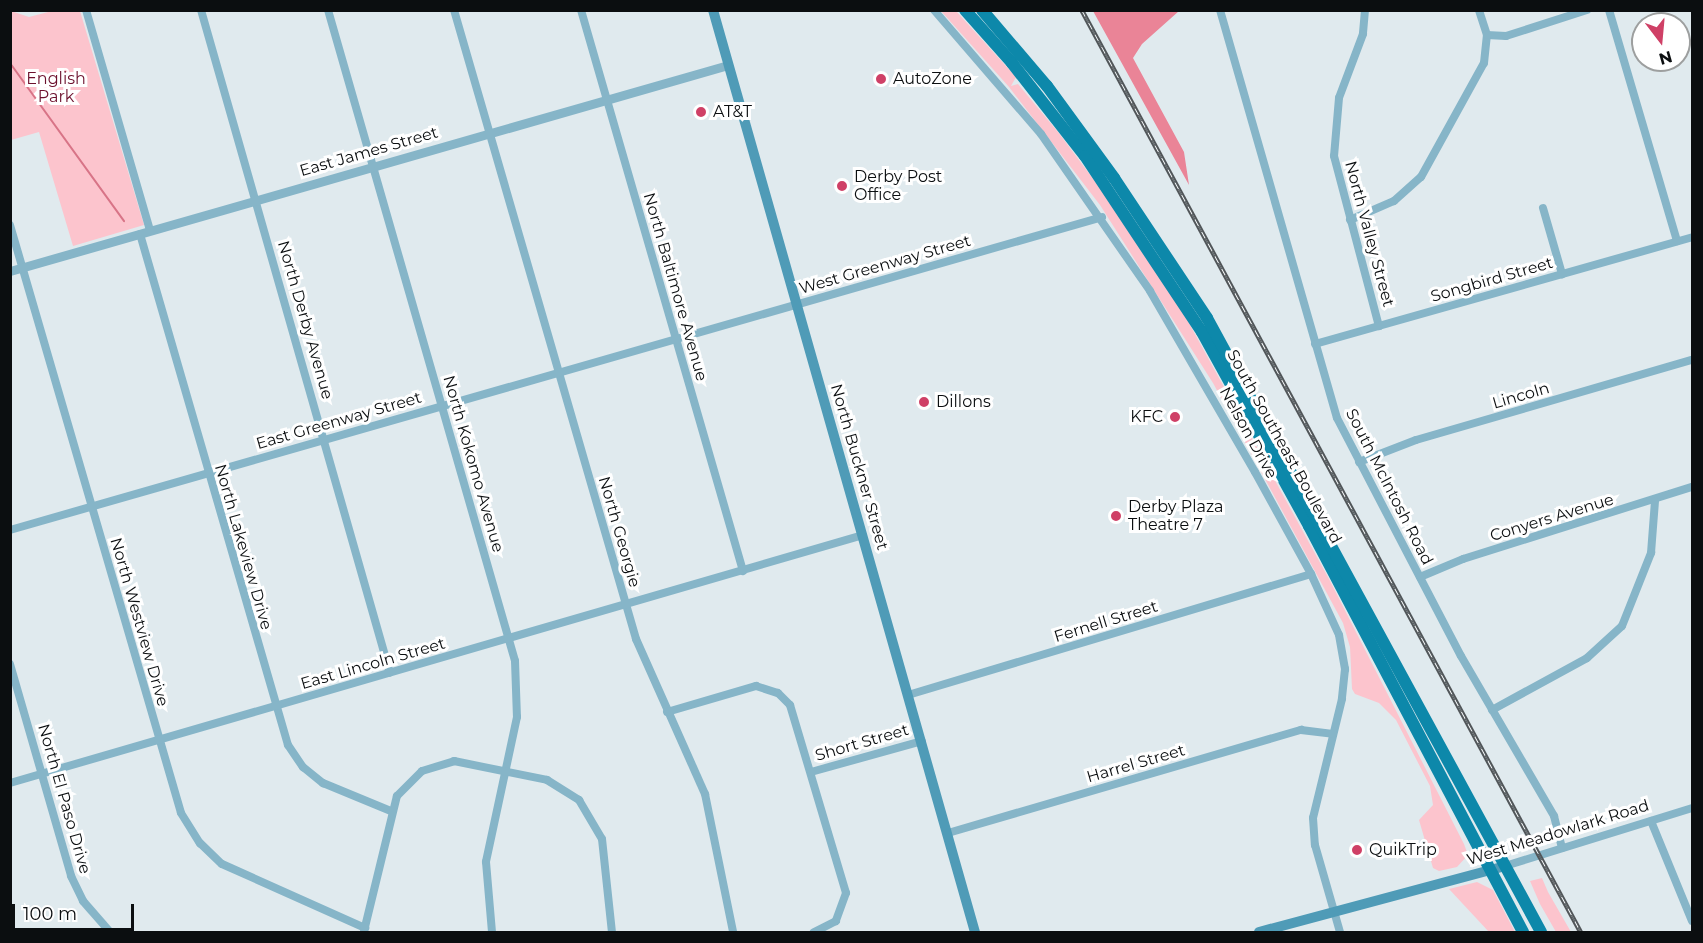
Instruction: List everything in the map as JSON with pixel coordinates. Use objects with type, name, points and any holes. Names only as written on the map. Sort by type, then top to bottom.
[{"type":"main road","name":"North Buckner Street","points":[[713,10],[975,933]]},
{"type":"main road","name":"South Southeast Boulevard","points":[[965,10],[1012,63],[1084,156],[1202,332],[1320,546],[1523,933]]},
{"type":"main road","name":"South Southeast Boulevard","points":[[982,10],[1088,142],[1207,318],[1541,933]]},
{"type":"main road","name":"West Meadowlark Road","points":[[1259,933],[1505,866]]},
{"type":"street","points":[[86,10],[150,231]]},
{"type":"street","name":"North Derby Avenue","points":[[201,10],[390,672]]},
{"type":"street","name":"North Kokomo Avenue","points":[[328,10],[508,638],[519,698],[486,862],[492,933]]},
{"type":"street","name":"North Georgie","points":[[454,10],[644,662],[705,796],[733,933]]},
{"type":"street","name":"North Baltimore Avenue","points":[[581,10],[743,571]]},
{"type":"street","name":"Nelson Drive","points":[[934,10],[1020,108],[1102,217],[1177,334],[1311,574],[1339,635],[1345,669],[1333,734],[1313,818],[1315,845],[1340,933]]},
{"type":"street","name":"South McIntosh Road","points":[[1220,10],[1337,418],[1492,710],[1554,816],[1562,848]]},
{"type":"street","name":"North Valley Street","points":[[1365,10],[1363,34],[1339,98],[1334,130],[1334,156],[1379,326]]},
{"type":"street","points":[[1350,220],[1394,201],[1420,177],[1481,73],[1487,35],[1479,10]]},
{"type":"street","points":[[1487,35],[1506,36],[1587,10]]},
{"type":"street","points":[[1609,10],[1677,241]]},
{"type":"street","name":"East James Street","points":[[10,271],[729,65]]},
{"type":"street","points":[[1543,208],[1562,274]]},
{"type":"street","name":"West Greenway Street","points":[[675,339],[1102,217]]},
{"type":"street","name":"North Westview Drive","points":[[10,225],[181,813],[212,856],[230,869],[364,930]]},
{"type":"street","name":"North Lakeview Drive","points":[[140,234],[288,745],[313,777],[391,811]]},
{"type":"street","name":"Songbird Street","points":[[1315,344],[1692,237]]},
{"type":"street","name":"East Greenway Street","points":[[10,530],[675,339]]},
{"type":"street","name":"Lincoln","points":[[1359,462],[1416,441],[1692,360]]},
{"type":"street","name":"Conyers Avenue","points":[[1420,577],[1463,559],[1655,501],[1692,487]]},
{"type":"street","points":[[1492,710],[1587,658],[1622,626],[1651,553],[1655,501]]},
{"type":"street","name":"East Lincoln Street","points":[[10,783],[863,535]]},
{"type":"street","name":"Fernell Street","points":[[908,695],[1311,574]]},
{"type":"street","name":"North El Paso Drive","points":[[10,664],[76,889],[110,933]]},
{"type":"street","points":[[667,712],[756,686],[778,693],[793,711],[846,893],[836,921],[814,933]]},
{"type":"street","name":"Harrel Street","points":[[948,833],[1301,730],[1333,734]]},
{"type":"street","name":"Short Street","points":[[811,772],[922,741]]},
{"type":"street","points":[[364,930],[391,811],[407,784],[432,765],[454,760],[560,786],[579,800],[592,818],[604,852],[612,933]]},
{"type":"street","name":"West Meadowlark Road","points":[[1505,866],[1692,807]]},
{"type":"street","points":[[1651,821],[1692,921]]},
{"type":"green space","name":"English Park","points":[[11,11],[29,17],[52,11],[80,11],[144,225],[73,246],[39,132],[11,140]]},
{"type":"green space","points":[[941,11],[956,11],[1016,77],[1011,86],[1018,84],[1058,132],[1124,220],[1184,314],[1329,579],[1464,844],[1468,855],[1457,867],[1439,871],[1433,868],[1419,820],[1433,805],[1430,786],[1396,720],[1379,703],[1355,694],[1352,689],[1350,647],[1343,623],[1213,383],[1100,205],[1009,87]]},
{"type":"green space","points":[[1542,878],[1571,932],[1556,932],[1540,904],[1530,881]]},
{"type":"green space","points":[[1477,882],[1493,890],[1515,932],[1489,932],[1449,889]]},
{"type":"shaded area","points":[[1093,11],[1179,11],[1142,44],[1133,58],[1184,152],[1189,185]]},
{"type":"waterway","points":[[10,63],[124,221]]},
{"type":"railway","points":[[1082,10],[1581,932]]},
{"type":"place","name":"AutoZone","points":[[881,79]]},
{"type":"place","name":"AT&T","points":[[701,112]]},
{"type":"place","name":"Derby Post Office","points":[[842,186]]},
{"type":"place","name":"Dillons","points":[[924,402]]},
{"type":"place","name":"KFC","points":[[1175,417]]},
{"type":"place","name":"Derby Plaza Theatre 7","points":[[1116,516]]},
{"type":"place","name":"QuikTrip","points":[[1357,850]]}]
